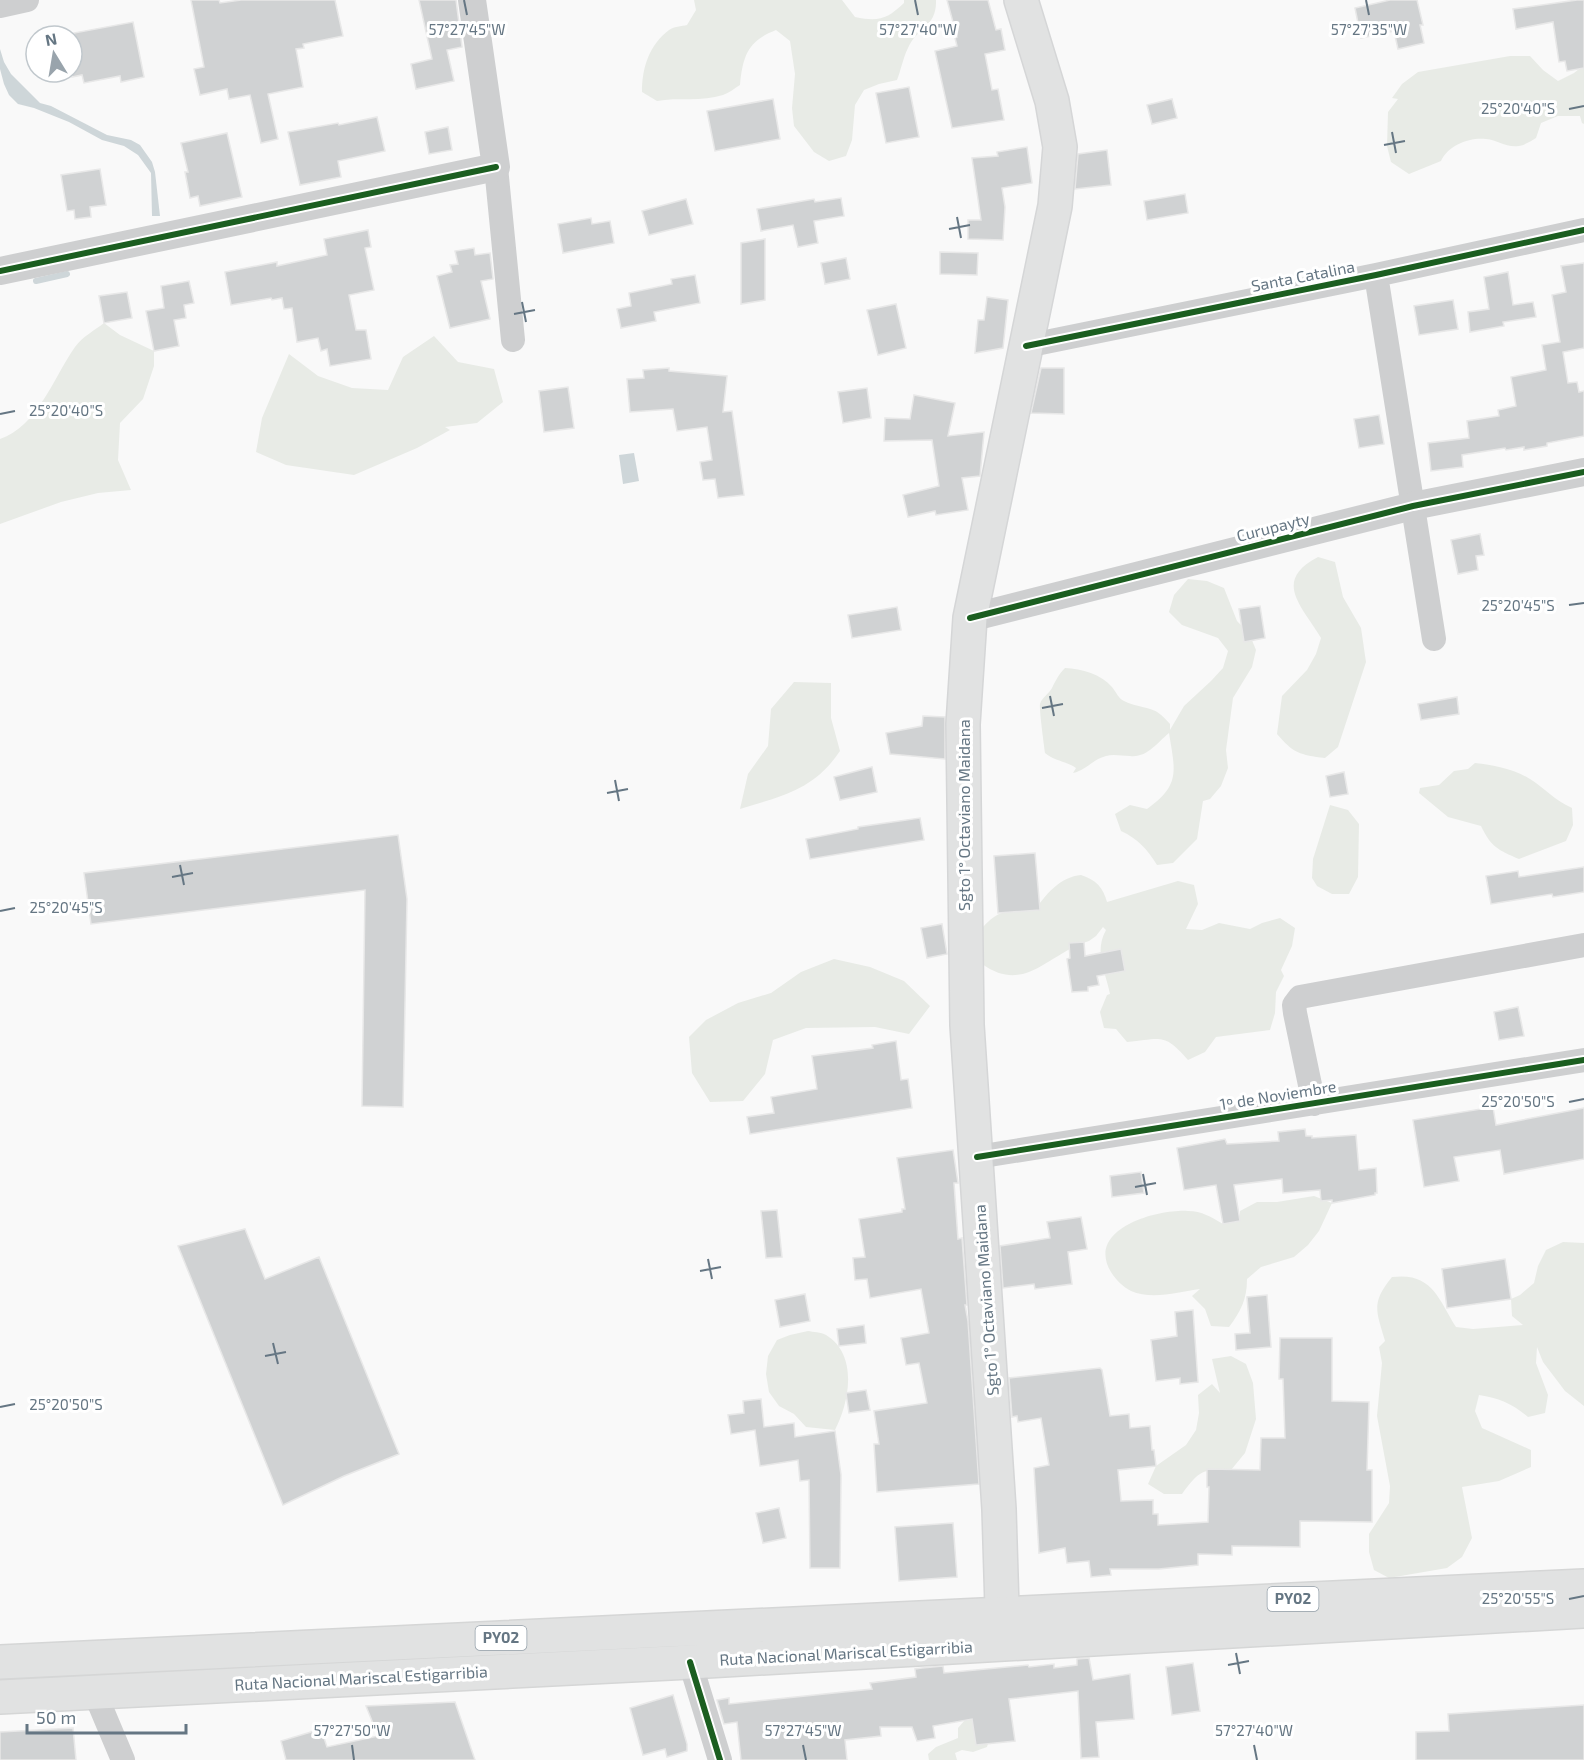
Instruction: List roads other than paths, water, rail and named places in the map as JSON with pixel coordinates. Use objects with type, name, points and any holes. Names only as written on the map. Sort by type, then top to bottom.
[{"type":"main road","name":"Sgto 1° Octaviano Maidana","points":[[1003,1628],[999,1509],[967,1025],[963,724],[970,618],[1055,206],[1060,147],[1052,101],[1021,0]]},
{"type":"main road","name":"Ruta Nacional Mariscal Estigarribia","points":[[0,1696],[690,1662],[1003,1628],[1584,1586]]},
{"type":"main road","name":"Ruta Nacional Mariscal Estigarribia","points":[[0,1662],[1584,1611]]},
{"type":"street","points":[[0,6],[27,0]]},
{"type":"street","points":[[472,0],[496,167],[513,340]]},
{"type":"street","points":[[0,271],[496,167]]},
{"type":"street","name":"Santa Catalina","points":[[1026,346],[1584,230]]},
{"type":"street","points":[[1376,275],[1434,639]]},
{"type":"street","name":"Curupayty","points":[[970,618],[1413,506],[1584,472]]},
{"type":"street","points":[[1314,1104],[1295,1013],[1294,1005],[1300,998],[1308,994],[1584,945]]},
{"type":"street","name":"1º de Noviembre","points":[[977,1157],[1584,1060]]},
{"type":"street","points":[[690,1662],[720,1760]]},
{"type":"street","points":[[94,1691],[123,1760]]},
{"type":"waterway","points":[[36,281],[67,274]]}]
